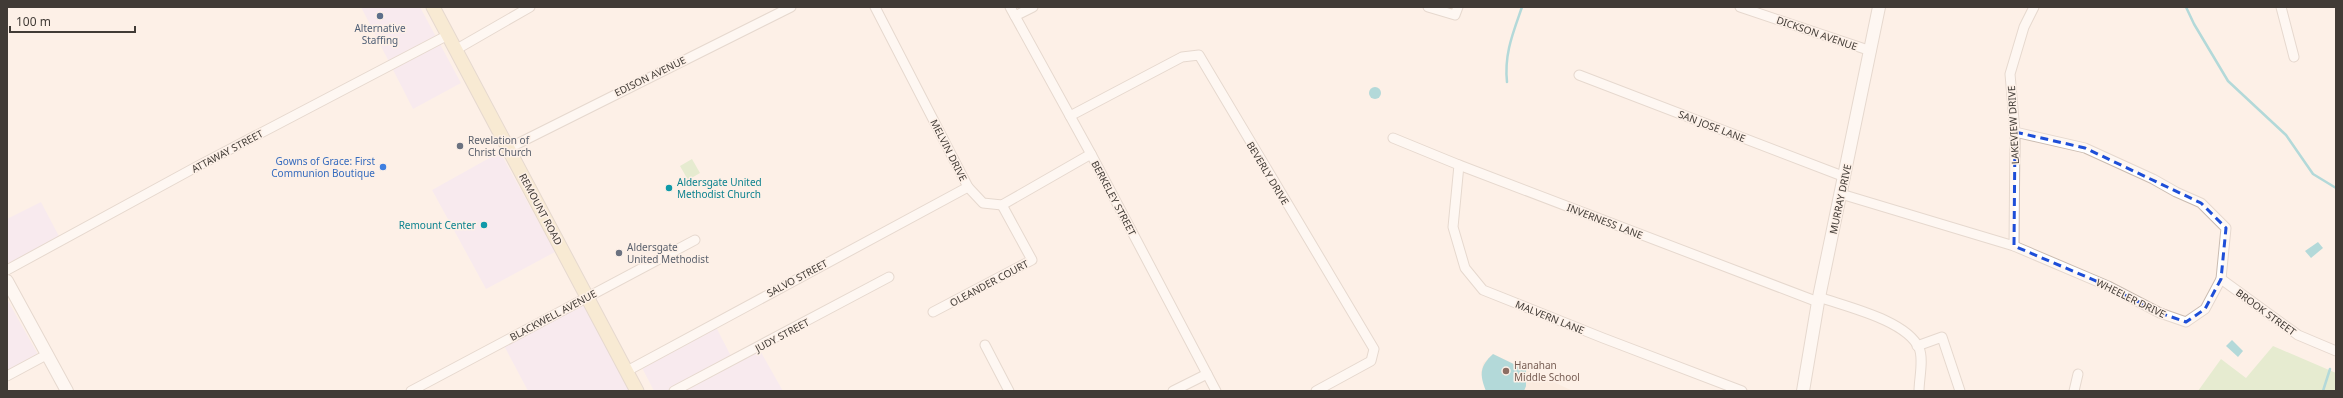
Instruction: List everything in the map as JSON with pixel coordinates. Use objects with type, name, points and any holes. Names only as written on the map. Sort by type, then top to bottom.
[{"type":"main road","name":"REMOUNT ROAD","points":[[433,7],[457,49],[637,391]]},
{"type":"street","points":[[457,49],[530,7]]},
{"type":"street","name":"EDISON AVENUE","points":[[509,148],[792,7]]},
{"type":"street","name":"MELVIN DRIVE","points":[[875,7],[968,187],[983,203],[1002,205]]},
{"type":"street","name":"BERKELEY STREET","points":[[1010,7],[1091,154],[1216,391]]},
{"type":"street","points":[[1015,16],[1033,7]]},
{"type":"street","points":[[1428,7],[1455,15],[1458,7]]},
{"type":"street","name":"DICKSON AVENUE","points":[[1740,7],[1871,51]]},
{"type":"street","name":"MURRAY DRIVE","points":[[1803,391],[1819,300],[1842,194],[1879,7]]},
{"type":"street","name":"LAKEVIEW DRIVE","points":[[2014,246],[2015,132],[2010,74],[2024,27],[2034,7]]},
{"type":"street","points":[[2280,7],[2294,57]]},
{"type":"street","name":"ATTAWAY STREET","points":[[7,270],[191,170],[448,35]]},
{"type":"street","name":"BEVERLY DRIVE","points":[[1070,116],[1182,57],[1198,55],[1374,349],[1370,361],[1316,391]]},
{"type":"street","name":"SAN JOSE LANE","points":[[1579,75],[1845,177]]},
{"type":"street","name":"WHEELER DRIVE","points":[[1842,194],[2014,246],[2108,286],[2160,313],[2186,322],[2204,309],[2221,279],[2226,228],[2201,203],[2085,148],[2015,132]]},
{"type":"street","name":"INVERNESS LANE","points":[[1393,138],[1459,165],[1819,300],[1900,327],[1913,339],[1917,346]]},
{"type":"street","points":[[1002,205],[1091,154]]},
{"type":"street","name":"MALVERN LANE","points":[[1459,165],[1453,227],[1465,268],[1483,290],[1742,391]]},
{"type":"street","name":"SALVO STREET","points":[[627,371],[968,187]]},
{"type":"street","name":"OLEANDER COURT","points":[[933,312],[1032,260],[1002,205]]},
{"type":"street","name":"BLACKWELL AVENUE","points":[[411,391],[695,240]]},
{"type":"street","name":"JUDY STREET","points":[[674,391],[889,277]]},
{"type":"street","name":"BROOK STREET","points":[[2221,279],[2298,335],[2336,351]]},
{"type":"street","points":[[7,281],[67,391]]},
{"type":"street","points":[[1919,391],[1920,366],[1917,346],[1942,337],[1960,391]]},
{"type":"street","points":[[985,345],[1009,391]]},
{"type":"street","points":[[7,376],[48,354]]},
{"type":"street","points":[[1173,391],[1207,374]]},
{"type":"street","points":[[2074,391],[2078,374]]},
{"type":"highlighted area","points":[[2015,132],[2085,148],[2201,203],[2226,228],[2221,279],[2205,309],[2186,322],[2160,313],[2108,286],[2014,246]]},
{"type":"shaded area","points":[[361,7],[420,7],[461,83],[413,109]]},
{"type":"shaded area","points":[[500,152],[555,252],[486,289],[432,190]]},
{"type":"shaded area","points":[[41,202],[61,240],[10,268],[7,262],[7,219]]},
{"type":"shaded area","points":[[7,299],[40,358],[7,376]]},
{"type":"shaded area","points":[[581,300],[630,391],[528,391],[502,342]]},
{"type":"shaded area","points":[[714,323],[733,360],[758,347],[783,391],[654,391],[640,364]]},
{"type":"shaded area","name":"Hanahan Middle School","points":[[1493,354],[1573,391],[1486,391],[1481,373],[1483,363]]},
{"type":"green space","points":[[692,159],[700,173],[688,180],[680,166]]},
{"type":"green space","points":[[2273,346],[2336,373],[2336,391],[2198,391],[2221,359],[2246,378]]},
{"type":"water","points":[[1373,87],[1377,87],[1381,93],[1377,99],[1373,99],[1369,95],[1369,91]]},
{"type":"water","points":[[2318,242],[2323,248],[2311,258],[2305,251]]},
{"type":"water","points":[[2232,340],[2243,351],[2238,357],[2226,346]]},
{"type":"water","name":"Hanahan Middle School","points":[[1493,354],[1526,370],[1526,386],[1524,391],[1486,391],[1482,380],[1482,371],[1485,362]]},
{"type":"waterway","points":[[1507,82],[1506,72],[1508,53],[1522,7]]},
{"type":"waterway","points":[[2186,7],[2194,24],[2228,81],[2286,135],[2313,174],[2336,188]]},
{"type":"waterway","points":[[2323,391],[2330,369]]},
{"type":"place","name":"Alternative Staffing","points":[[380,16]]},
{"type":"place","name":"Revelation of Christ Church","points":[[460,146]]},
{"type":"place","name":"Gowns of Grace: First Communion Boutique","points":[[383,167]]},
{"type":"place","name":"Aldersgate United Methodist Church","points":[[669,188]]},
{"type":"place","name":"Remount Center","points":[[484,225]]},
{"type":"place","name":"Aldersgate United Methodist","points":[[619,253]]},
{"type":"place","name":"Hanahan Middle School","points":[[1506,371]]}]
